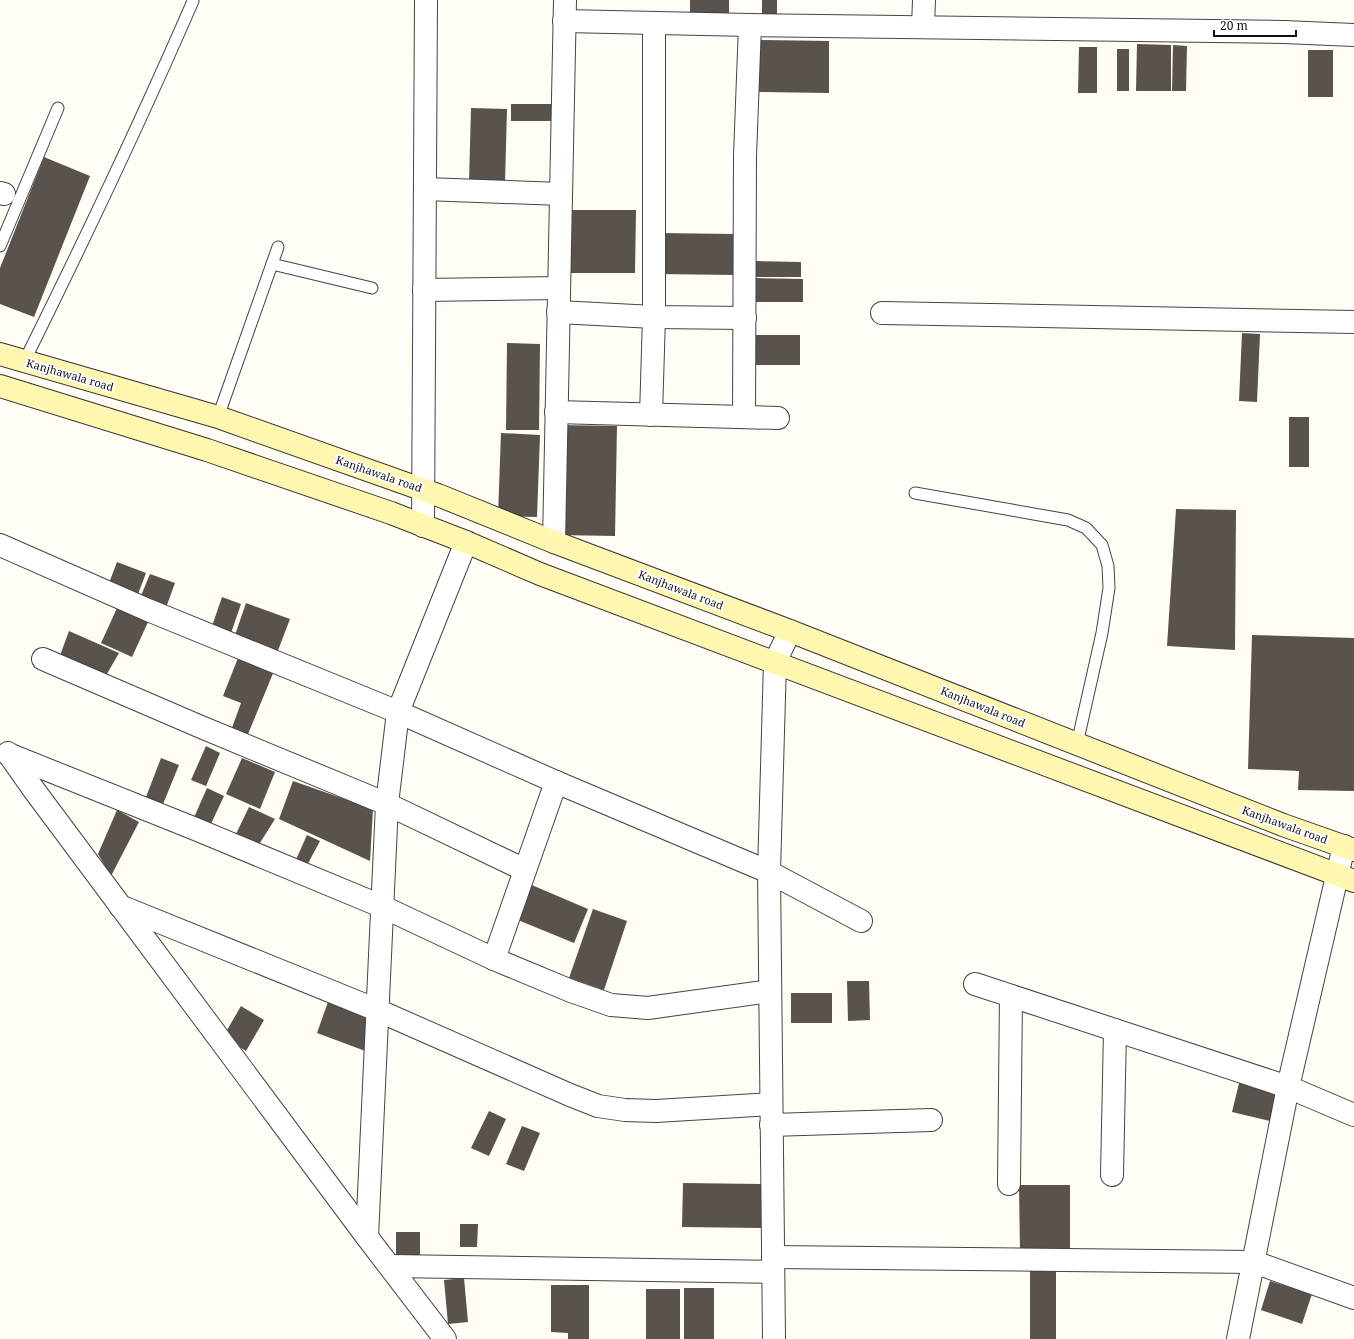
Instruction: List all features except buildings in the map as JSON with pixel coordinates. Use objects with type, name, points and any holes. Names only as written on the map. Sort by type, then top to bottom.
[{"type":"main road","name":"Kanjhawala road","points":[[0,354],[218,417],[424,490],[554,542],[790,631],[1283,825],[1349,848]]},
{"type":"main road","points":[[0,386],[207,450],[384,511],[466,542],[540,574],[1346,877]]},
{"type":"street","points":[[423,526],[426,0]]},
{"type":"street","points":[[923,27],[924,0]]},
{"type":"street","points":[[554,542],[564,10],[654,23],[1354,34]]},
{"type":"street","points":[[651,415],[654,317],[654,23]]},
{"type":"street","points":[[744,417],[745,156],[750,25]]},
{"type":"street","points":[[425,189],[561,194]]},
{"type":"street","points":[[424,290],[559,288]]},
{"type":"street","points":[[558,312],[654,317],[745,318]]},
{"type":"street","points":[[882,313],[1354,322]]},
{"type":"street","points":[[556,412],[778,418]]},
{"type":"street","points":[[367,1237],[381,906],[387,804],[398,712],[466,542]]},
{"type":"street","points":[[0,545],[148,610],[398,712],[556,782],[769,872],[861,921]]},
{"type":"street","points":[[774,1339],[769,872],[775,662],[790,631]]},
{"type":"street","points":[[43,659],[201,727],[387,804],[525,870]]},
{"type":"street","points":[[4,748],[381,906],[570,991],[611,1005],[648,1008],[770,991]]},
{"type":"street","points":[[4,748],[120,906],[445,1339]]},
{"type":"street","points":[[494,958],[556,782]]},
{"type":"street","points":[[1238,1339],[1288,1087],[1346,877],[1349,848]]},
{"type":"street","points":[[120,906],[377,1010],[598,1106],[625,1110],[931,1120]]},
{"type":"street","points":[[974,984],[1288,1087],[1354,1115]]},
{"type":"street","points":[[1009,1184],[1011,996]]},
{"type":"street","points":[[1112,1176],[1115,1030]]},
{"type":"street","points":[[390,1266],[1254,1262],[1354,1298]]},
{"type":"lane","points":[[24,362],[134,133],[193,1]]},
{"type":"lane","points":[[0,246],[8,196],[58,108]]},
{"type":"lane","points":[[218,417],[278,247]]},
{"type":"lane","points":[[272,264],[372,288]]},
{"type":"lane","points":[[916,493],[1068,520],[1086,528],[1102,545],[1108,566],[1110,588],[1102,633],[1077,744]]}]
